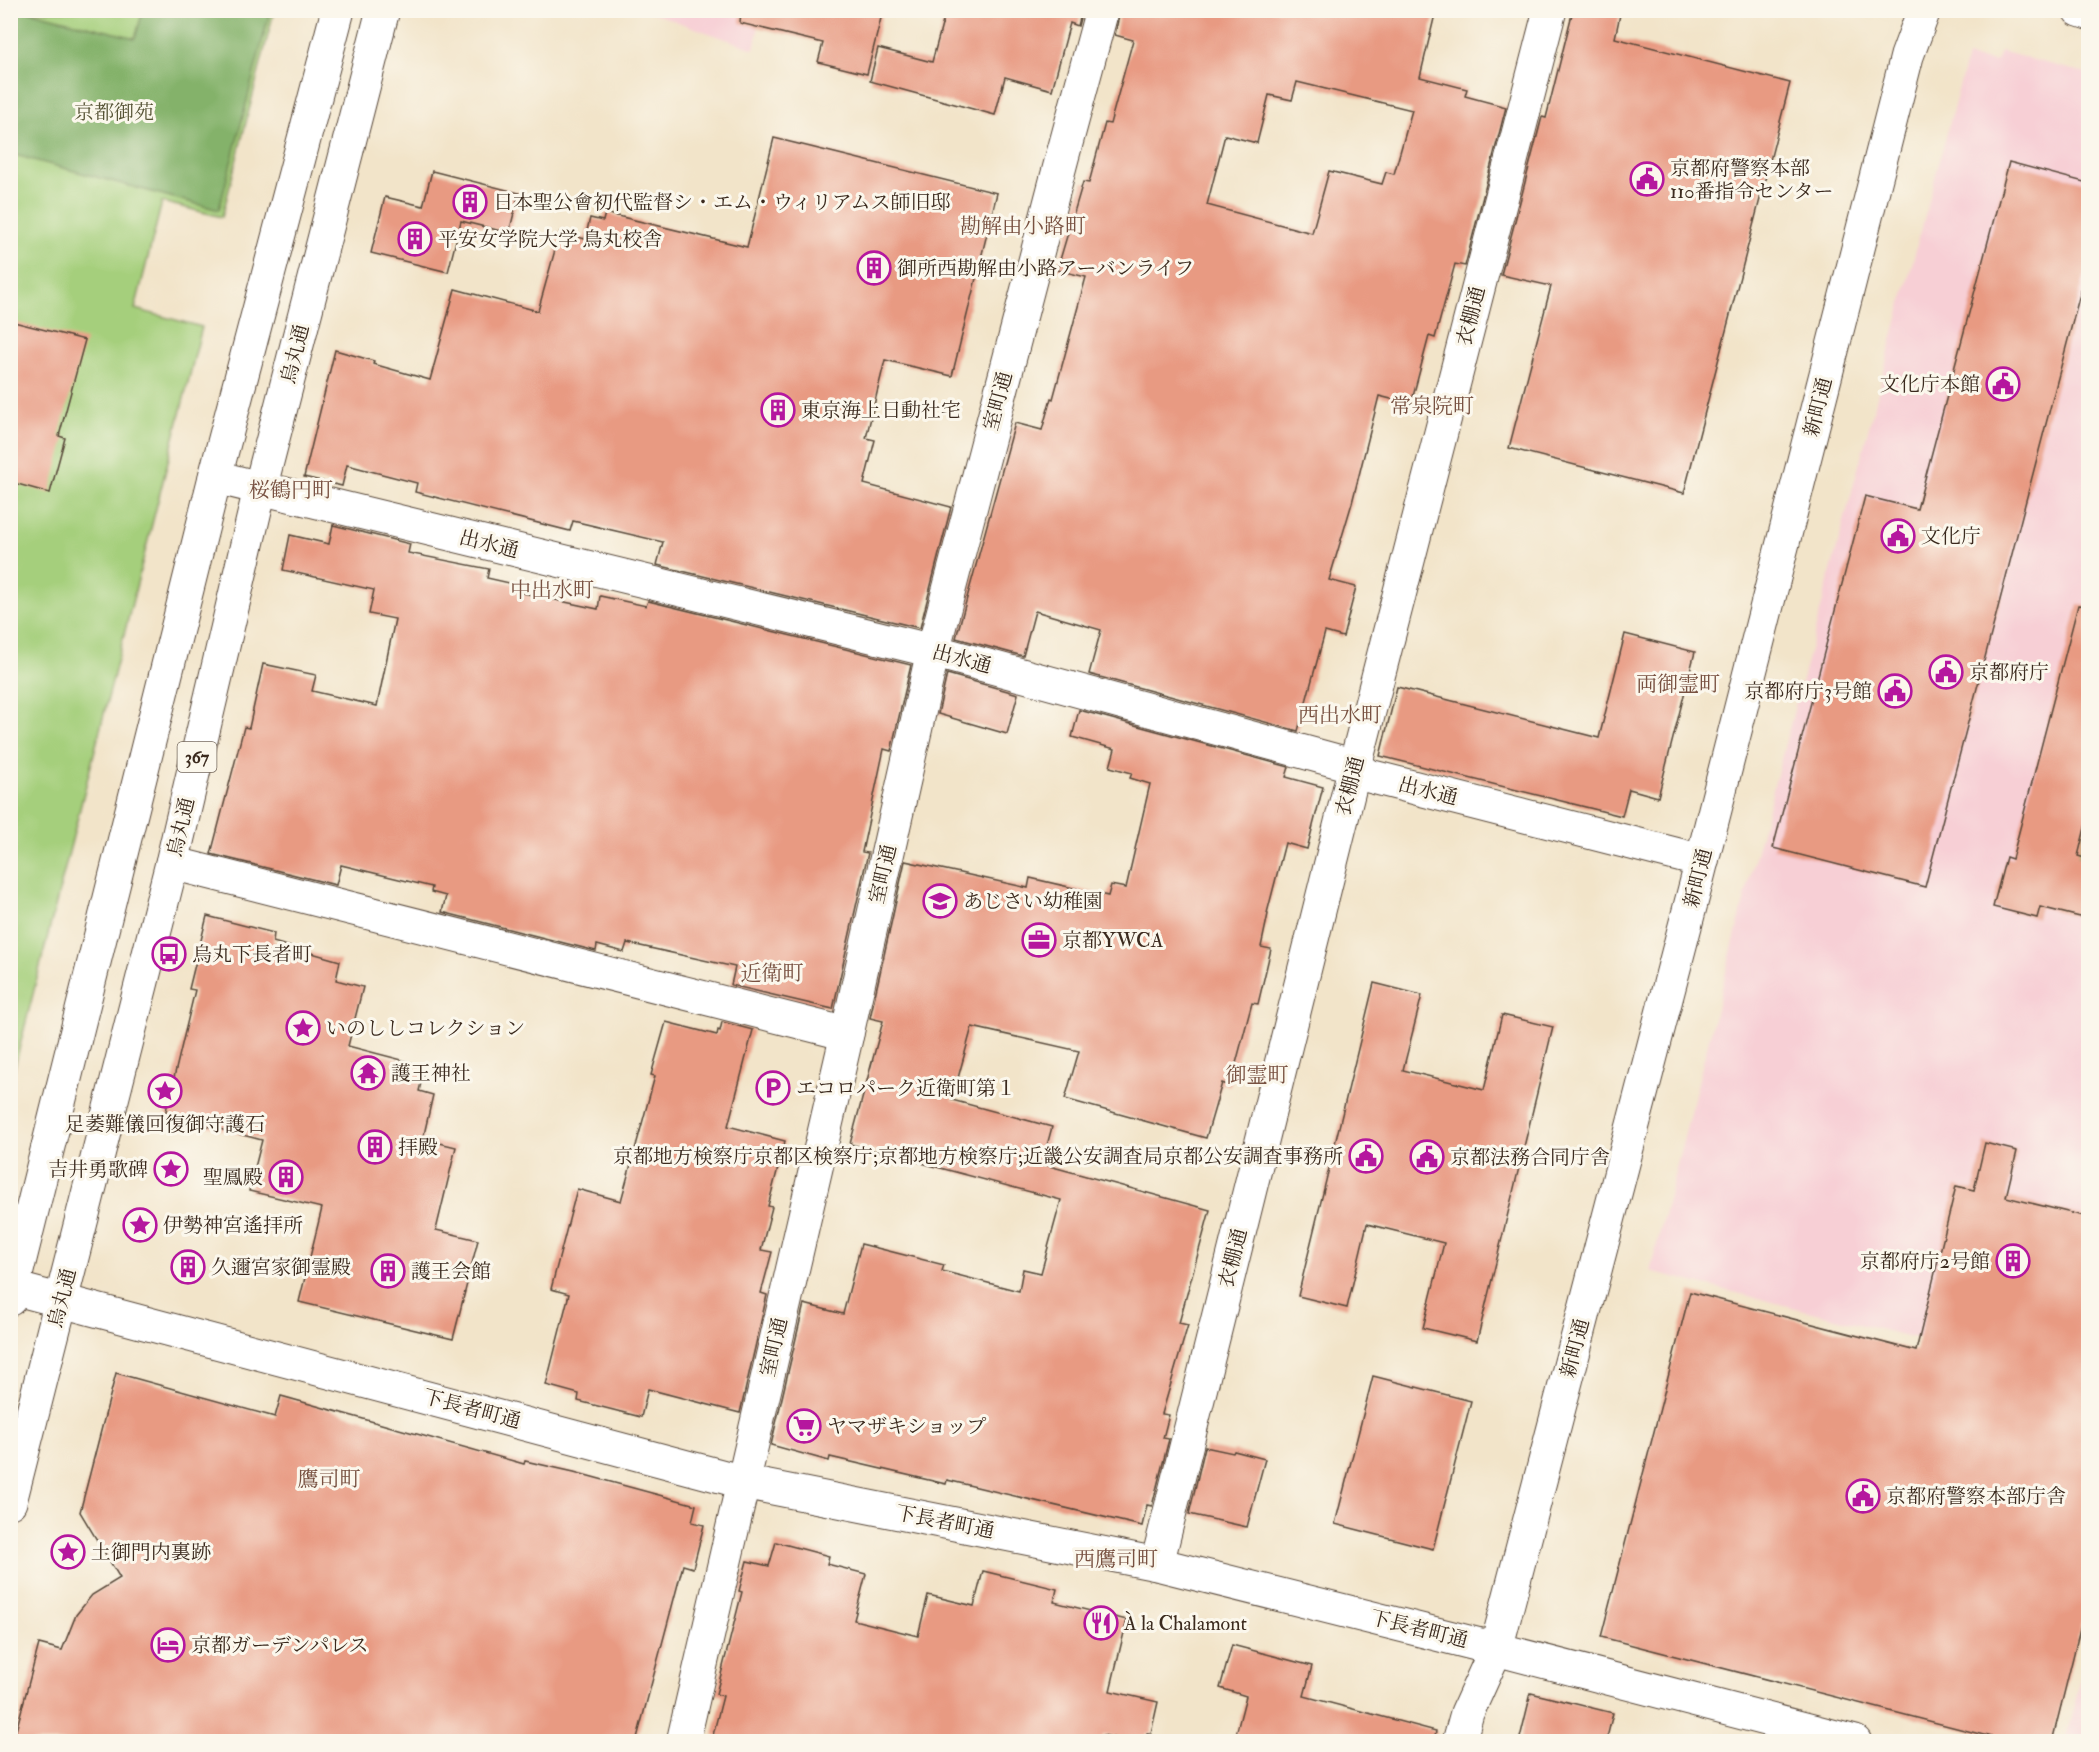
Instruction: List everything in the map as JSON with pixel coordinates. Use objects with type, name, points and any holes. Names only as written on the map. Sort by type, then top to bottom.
[{"type":"main road","name":"烏丸通","points":[[10,1502],[30,1295],[215,477],[338,10]]},
{"type":"main road","name":"烏丸通","points":[[30,1295],[172,863],[260,489],[383,10]]},
{"type":"main road","name":"室町通","points":[[684,1742],[933,651],[1102,10]]},
{"type":"main road","name":"衣棚通","points":[[1157,1564],[1354,766],[1550,10]]},
{"type":"main road","name":"新町通","points":[[1459,1742],[1467,1713],[1497,1648],[1702,861],[1905,67],[1924,10]]},
{"type":"main road","points":[[2079,10],[2088,13]]},
{"type":"main road","name":"出水通","points":[[215,477],[933,651],[1354,766],[1369,776],[1702,861]]},
{"type":"main road","points":[[172,863],[847,1035]]},
{"type":"main road","name":"下長者町通","points":[[30,1295],[743,1482],[1157,1564],[1497,1648],[1855,1742]]},
{"type":"shaded area","points":[[647,11],[762,11],[754,49]]},
{"type":"shaded area","name":"京都府庁","points":[[2000,51],[2088,74],[2088,1382],[1650,1271],[1758,846],[1967,57],[1996,62]]},
{"type":"shaded area","points":[[2088,1651],[2088,1741],[2065,1741]]},
{"type":"green space","points":[[10,11],[28,11],[135,38],[143,11],[270,11],[219,210],[11,154]]},
{"type":"green space","name":"京都御苑","points":[[11,11],[274,11],[222,217],[162,202],[135,309],[202,327],[11,1081]]},
{"type":"green space","points":[[2088,816],[2088,859],[2078,856]]},
{"type":"building","points":[[741,10],[883,10],[867,74],[818,62],[823,43],[740,23]]},
{"type":"building","points":[[946,10],[1082,10],[1078,26],[1070,23],[1052,90],[1005,77],[995,115],[870,81],[878,48],[932,62]]},
{"type":"building","points":[[1120,10],[1436,10],[1420,77],[1467,89],[1465,96],[1506,107],[1465,266],[1455,264],[1435,338],[1429,336],[1411,404],[1379,396],[1352,503],[1329,580],[1356,587],[1343,637],[1325,632],[1298,731],[1089,674],[1101,630],[1035,611],[1023,656],[956,638],[1015,423],[1042,430],[1051,398],[1053,399],[1086,277],[1057,270],[1083,182],[1089,183],[1105,123],[1110,124],[1133,40],[1115,35]],"holes":[[[1297,82],[1412,110],[1394,174],[1386,172],[1382,184],[1329,171],[1312,233],[1207,205],[1225,135],[1257,143],[1269,95],[1292,100]]]},
{"type":"building","name":"京都府警察本部 110番指令センター","points":[[1573,10],[1621,10],[1615,38],[1790,83],[1684,493],[1509,448],[1551,286],[1501,275],[1542,117],[1546,118]]},
{"type":"building","points":[[774,138],[997,193],[952,376],[885,360],[866,438],[875,440],[864,484],[951,507],[920,628],[657,565],[663,542],[573,521],[570,531],[415,492],[417,483],[347,465],[342,486],[304,477],[335,350],[374,361],[373,364],[430,380],[455,289],[538,311],[560,232],[585,239],[590,218],[603,221],[605,213],[747,247]]},
{"type":"building","name":"京都府庁3号館","points":[[2009,162],[2088,183],[2088,263],[1925,887],[1773,848],[1865,496],[1917,509]]},
{"type":"building","points":[[432,171],[519,193],[509,233],[461,221],[448,272],[371,253],[385,197],[423,206]]},
{"type":"building","points":[[10,321],[85,340],[59,436],[65,438],[50,493],[10,482]]},
{"type":"building","points":[[333,525],[410,544],[408,553],[489,569],[487,578],[514,584],[513,591],[598,609],[600,596],[646,606],[648,601],[911,665],[891,751],[884,749],[862,852],[868,853],[833,1009],[731,985],[735,967],[627,943],[624,952],[597,945],[596,951],[442,912],[446,896],[431,892],[432,887],[341,865],[336,885],[211,854],[244,727],[249,728],[263,664],[316,675],[312,691],[377,706],[395,619],[369,614],[374,590],[283,570],[290,535],[329,544]]},
{"type":"building","points":[[2078,605],[2088,606],[2088,816],[2078,856],[2088,859],[2088,919],[2040,907],[2037,918],[1993,907],[2006,857],[2012,859]]},
{"type":"building","points":[[1625,634],[1695,652],[1658,797],[1629,789],[1622,816],[1380,756],[1397,687],[1599,738]]},
{"type":"building","points":[[947,674],[1018,694],[1007,734],[938,714]]},
{"type":"building","points":[[1079,710],[1289,767],[1286,777],[1323,787],[1307,849],[1285,843],[1261,947],[1271,949],[1258,1004],[1252,1003],[1230,1086],[1222,1083],[1206,1138],[1065,1099],[1079,1051],[972,1027],[952,1100],[1052,1127],[1042,1164],[1210,1210],[1179,1323],[1188,1325],[1162,1414],[1169,1415],[1163,1438],[1169,1439],[1152,1506],[1147,1505],[1142,1526],[947,1480],[946,1484],[830,1457],[829,1461],[771,1445],[804,1304],[843,1314],[861,1244],[944,1265],[942,1271],[1019,1291],[1023,1269],[1041,1273],[1061,1200],[850,1144],[883,1021],[870,1018],[905,861],[1028,888],[1030,878],[1108,896],[1111,885],[1126,888],[1150,784],[1130,778],[1132,773],[1110,767],[1115,749],[1072,737]]},
{"type":"building","points":[[207,916],[274,933],[273,942],[340,961],[336,980],[363,987],[348,1046],[425,1066],[419,1091],[433,1095],[423,1139],[456,1147],[436,1230],[478,1240],[453,1339],[299,1302],[322,1208],[249,1191],[262,1140],[165,1115],[195,990],[189,989]]},
{"type":"building","name":"京都法務合同庁舎","points":[[1374,983],[1422,995],[1403,1070],[1484,1090],[1502,1015],[1553,1027],[1477,1341],[1423,1328],[1444,1243],[1367,1224],[1347,1308],[1298,1296]]},
{"type":"building","points":[[666,1022],[717,1035],[722,1022],[753,1030],[728,1126],[785,1141],[768,1206],[772,1207],[761,1250],[772,1252],[761,1293],[767,1295],[740,1413],[648,1389],[641,1417],[578,1401],[579,1394],[546,1385],[569,1294],[551,1289],[577,1189],[621,1201],[655,1076],[651,1075]]},
{"type":"building","name":"京都府警察本部庁舎","points":[[1985,1143],[2017,1151],[2006,1197],[2088,1217],[2088,1597],[2052,1742],[2011,1742],[1601,1637],[1690,1292],[1916,1351],[1956,1186],[1974,1190]]},
{"type":"building","points":[[116,1373],[275,1417],[281,1396],[524,1464],[525,1461],[574,1472],[696,1505],[692,1522],[704,1525],[693,1568],[683,1565],[636,1742],[13,1742],[39,1644],[62,1650],[76,1615],[92,1595],[120,1578],[80,1512]]},
{"type":"building","points":[[1373,1376],[1471,1401],[1433,1549],[1335,1524]]},
{"type":"building","points":[[1205,1447],[1265,1459],[1247,1527],[1189,1514]]},
{"type":"building","points":[[776,1542],[829,1556],[827,1564],[866,1574],[854,1620],[918,1636],[928,1595],[974,1606],[983,1571],[1057,1589],[1054,1602],[1127,1620],[1110,1691],[1158,1702],[1151,1733],[1147,1733],[1145,1742],[1132,1742],[1103,1735],[1102,1742],[737,1742],[713,1735],[723,1696],[716,1694],[742,1592],[739,1591],[747,1561],[769,1566]]},
{"type":"building","points":[[1232,1645],[1312,1666],[1304,1696],[1436,1731],[1434,1742],[1234,1742],[1246,1696],[1220,1688]]},
{"type":"building","points":[[1531,1693],[1613,1713],[1606,1742],[1519,1742]]},
{"type":"place","name":"京都府警察本部 110番指令センター","points":[[1647,179]]},
{"type":"place","name":"日本聖公會初代監督シ・エム・ウィリアムス師旧邸","points":[[470,202]]},
{"type":"place","name":"平安女学院大学 鳥丸校舎","points":[[415,239]]},
{"type":"place","name":"御所西勘解由小路アーバンライフ","points":[[874,268]]},
{"type":"place","name":"文化庁本館","points":[[2003,384]]},
{"type":"place","name":"東京海上日動社宅","points":[[778,410]]},
{"type":"place","name":"文化庁","points":[[1898,536]]},
{"type":"place","name":"京都府庁","points":[[1946,672]]},
{"type":"place","name":"京都府庁3号館","points":[[1895,691]]},
{"type":"place","name":"あじさい幼稚園","points":[[940,901]]},
{"type":"place","name":"京都YWCA","points":[[1039,940]]},
{"type":"place","name":"烏丸下長者町","points":[[169,954]]},
{"type":"place","name":"いのししコレクション","points":[[303,1028]]},
{"type":"place","name":"護王神社","points":[[368,1073]]},
{"type":"place","name":"エコロパーク近衛町第１","points":[[773,1088]]},
{"type":"place","name":"足萎難儀回復御守護石","points":[[165,1091]]},
{"type":"place","name":"拝殿","points":[[375,1147]]},
{"type":"place","name":"京都地方検察庁京都区検察庁;京都地方検察庁;近畿公安調査局京都公安調査事務所","points":[[1366,1156]]},
{"type":"place","name":"京都法務合同庁舎","points":[[1427,1157]]},
{"type":"place","name":"吉井勇歌碑","points":[[171,1169]]},
{"type":"place","name":"聖鳳殿","points":[[286,1177]]},
{"type":"place","name":"伊勢神宮遙拝所","points":[[140,1225]]},
{"type":"place","name":"京都府庁2号館","points":[[2013,1261]]},
{"type":"place","name":"久邇宮家御霊殿","points":[[188,1267]]},
{"type":"place","name":"護王会館","points":[[388,1271]]},
{"type":"place","name":"ヤマザキショップ","points":[[804,1426]]},
{"type":"place","name":"京都府警察本部庁舎","points":[[1863,1496]]},
{"type":"place","name":"土御門内裏跡","points":[[68,1552]]},
{"type":"place","name":"À la Chalamont","points":[[1101,1623]]},
{"type":"place","name":"京都ガーデンパレス","points":[[168,1645]]},
{"type":"district","name":"勘解由小路町","points":[[1023,226]]},
{"type":"district","name":"常泉院町","points":[[1432,406]]},
{"type":"district","name":"桜鶴円町","points":[[291,490]]},
{"type":"district","name":"中出水町","points":[[552,590]]},
{"type":"district","name":"両御霊町","points":[[1678,684]]},
{"type":"district","name":"西出水町","points":[[1340,715]]},
{"type":"district","name":"近衛町","points":[[772,973]]},
{"type":"district","name":"御霊町","points":[[1257,1075]]},
{"type":"district","name":"鷹司町","points":[[329,1479]]},
{"type":"district","name":"西鷹司町","points":[[1116,1559]]}]
